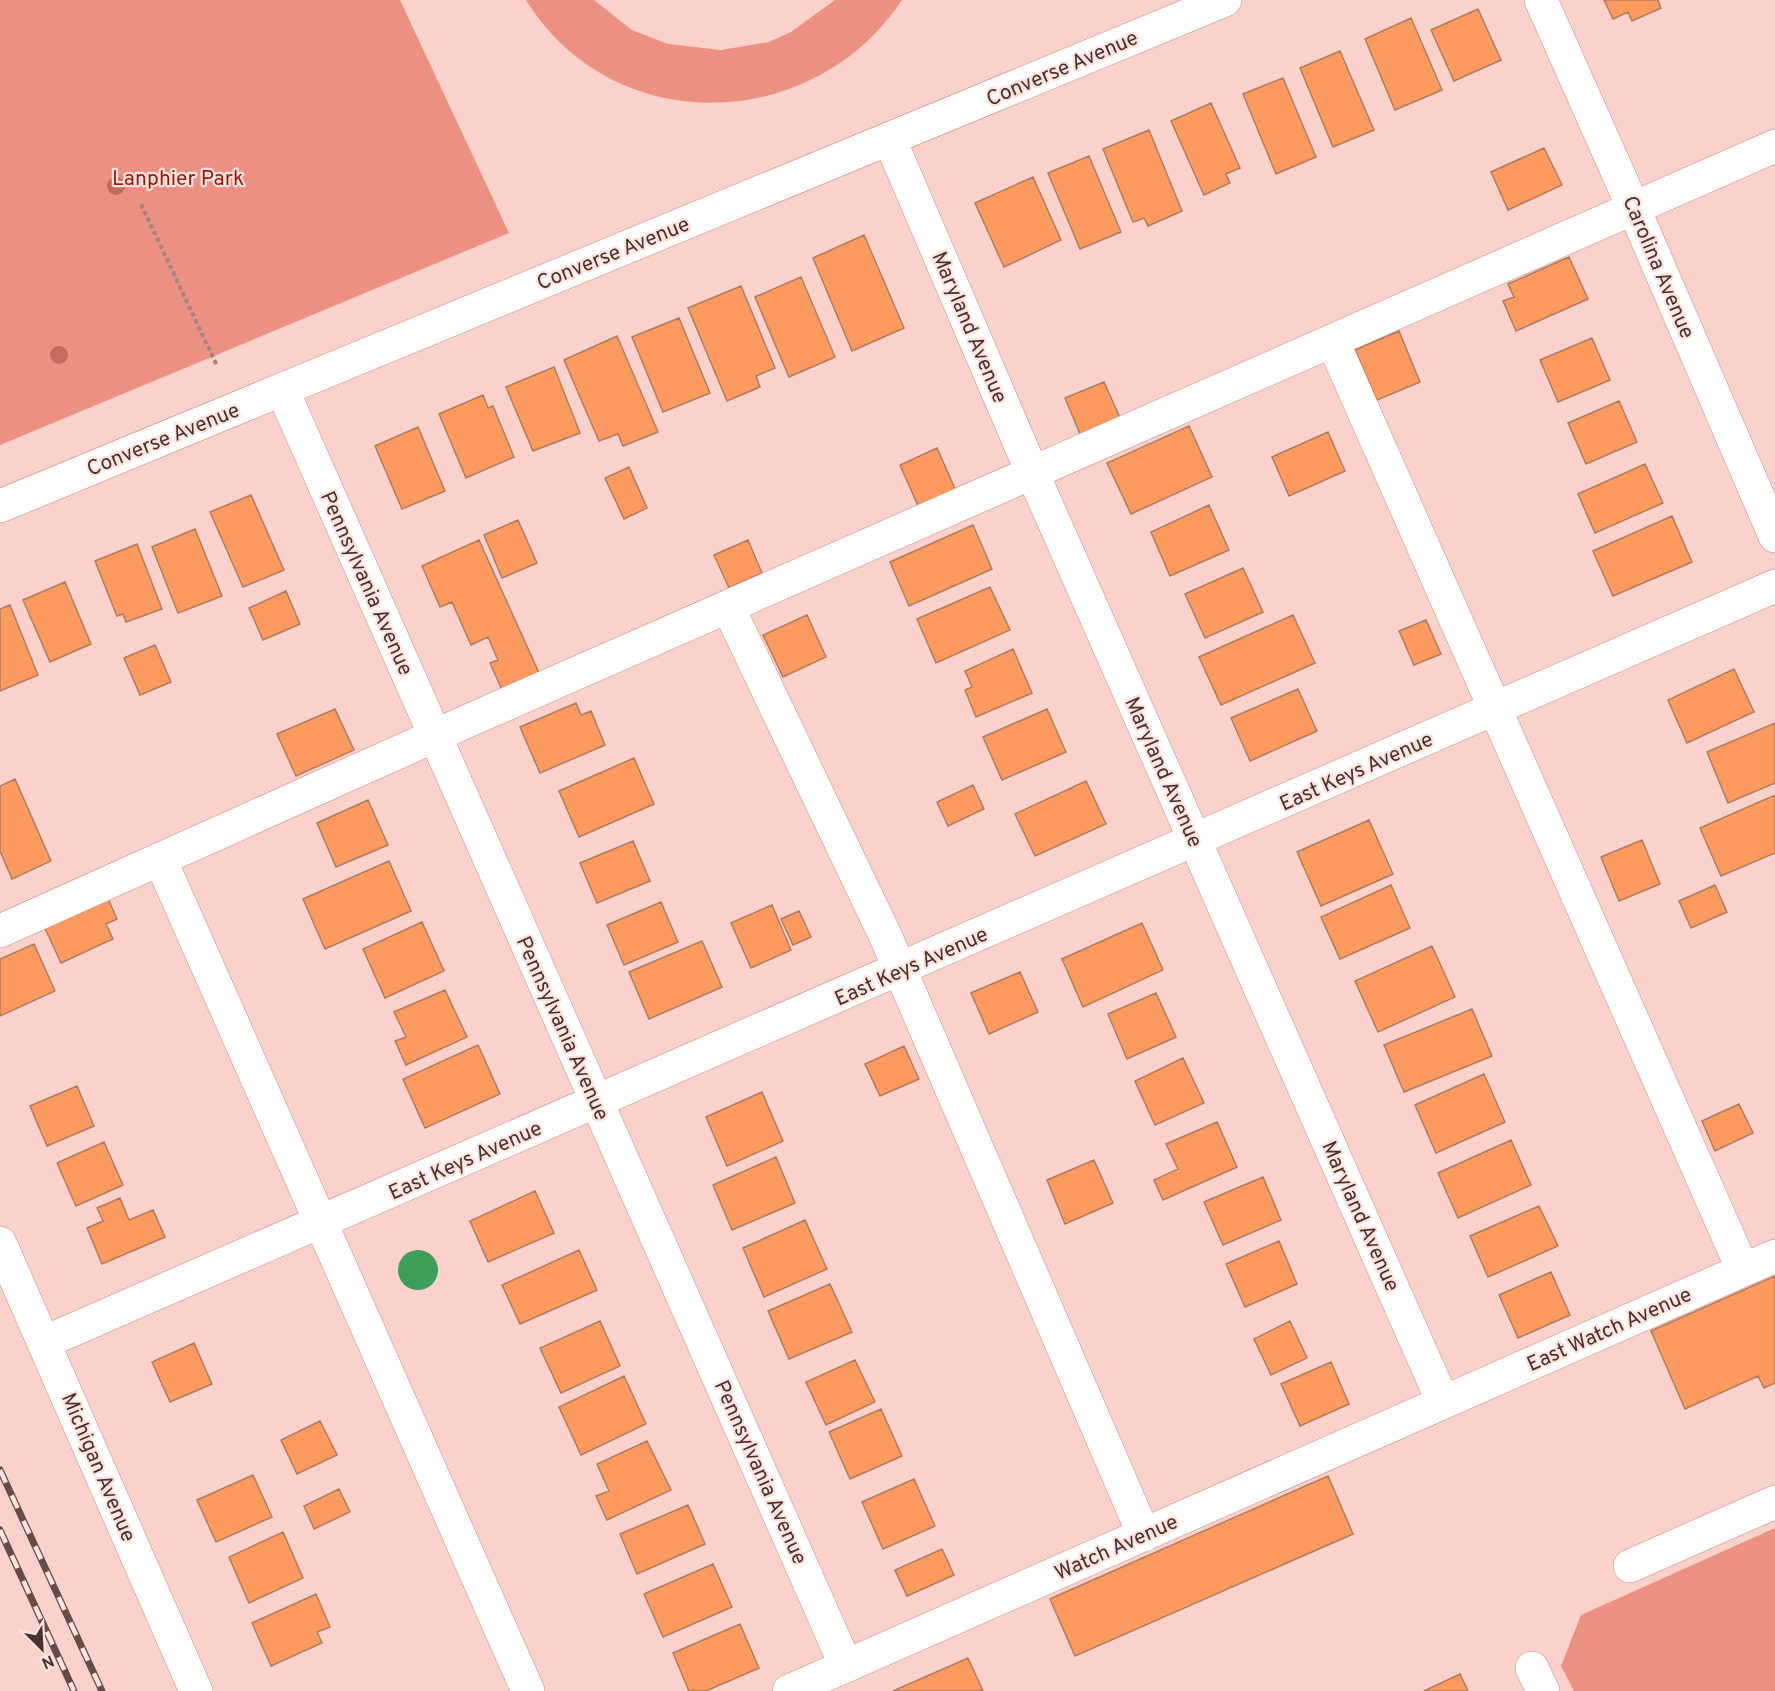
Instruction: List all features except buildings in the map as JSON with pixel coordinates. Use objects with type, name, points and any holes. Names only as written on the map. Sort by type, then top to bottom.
[{"type":"street","name":"Converse Avenue","points":[[0,506],[890,140],[1160,12],[1225,0]]},
{"type":"street","name":"Carolina Avenue","points":[[1541,0],[1635,208],[1775,536]]},
{"type":"street","name":"Maryland Avenue","points":[[890,140],[1032,472],[1443,1402]]},
{"type":"street","points":[[0,931],[1032,472],[1333,342],[1775,146]]},
{"type":"street","points":[[1333,342],[1743,1270]]},
{"type":"street","name":"Pennsylvania Avenue","points":[[282,389],[846,1666]]},
{"type":"street","name":"East Keys Avenue","points":[[45,1342],[899,971],[1775,586]]},
{"type":"street","points":[[728,607],[885,934],[1144,1535]]},
{"type":"street","points":[[160,860],[528,1691]]},
{"type":"street","name":"Michigan Avenue","points":[[0,1243],[196,1691]]},
{"type":"street","name":"East Watch Avenue","points":[[1443,1402],[1775,1256]]},
{"type":"street","name":"Watch Avenue","points":[[789,1691],[1443,1402]]},
{"type":"street","points":[[1630,1566],[1775,1502]]},
{"type":"path","points":[[141,204],[217,366]]},
{"type":"green space","name":"Lanphier Park","points":[[0,0],[400,0],[509,233],[0,445]]},
{"type":"green space","points":[[526,0],[594,0],[632,30],[668,44],[721,50],[769,42],[791,32],[835,0],[902,0],[864,44],[818,76],[767,96],[713,103],[660,97],[609,78],[563,46]]},
{"type":"green space","points":[[1775,1528],[1775,1691],[1574,1691],[1561,1666],[1581,1615]]},
{"type":"shaded area","points":[[418,1250],[426,1251],[432,1256],[437,1262],[437,1278],[432,1284],[426,1289],[418,1290],[410,1289],[404,1284],[399,1278],[398,1270],[399,1262],[404,1256],[410,1251]]},
{"type":"railway","points":[[0,1470],[102,1691]]},
{"type":"railway","points":[[0,1530],[74,1691]]}]
